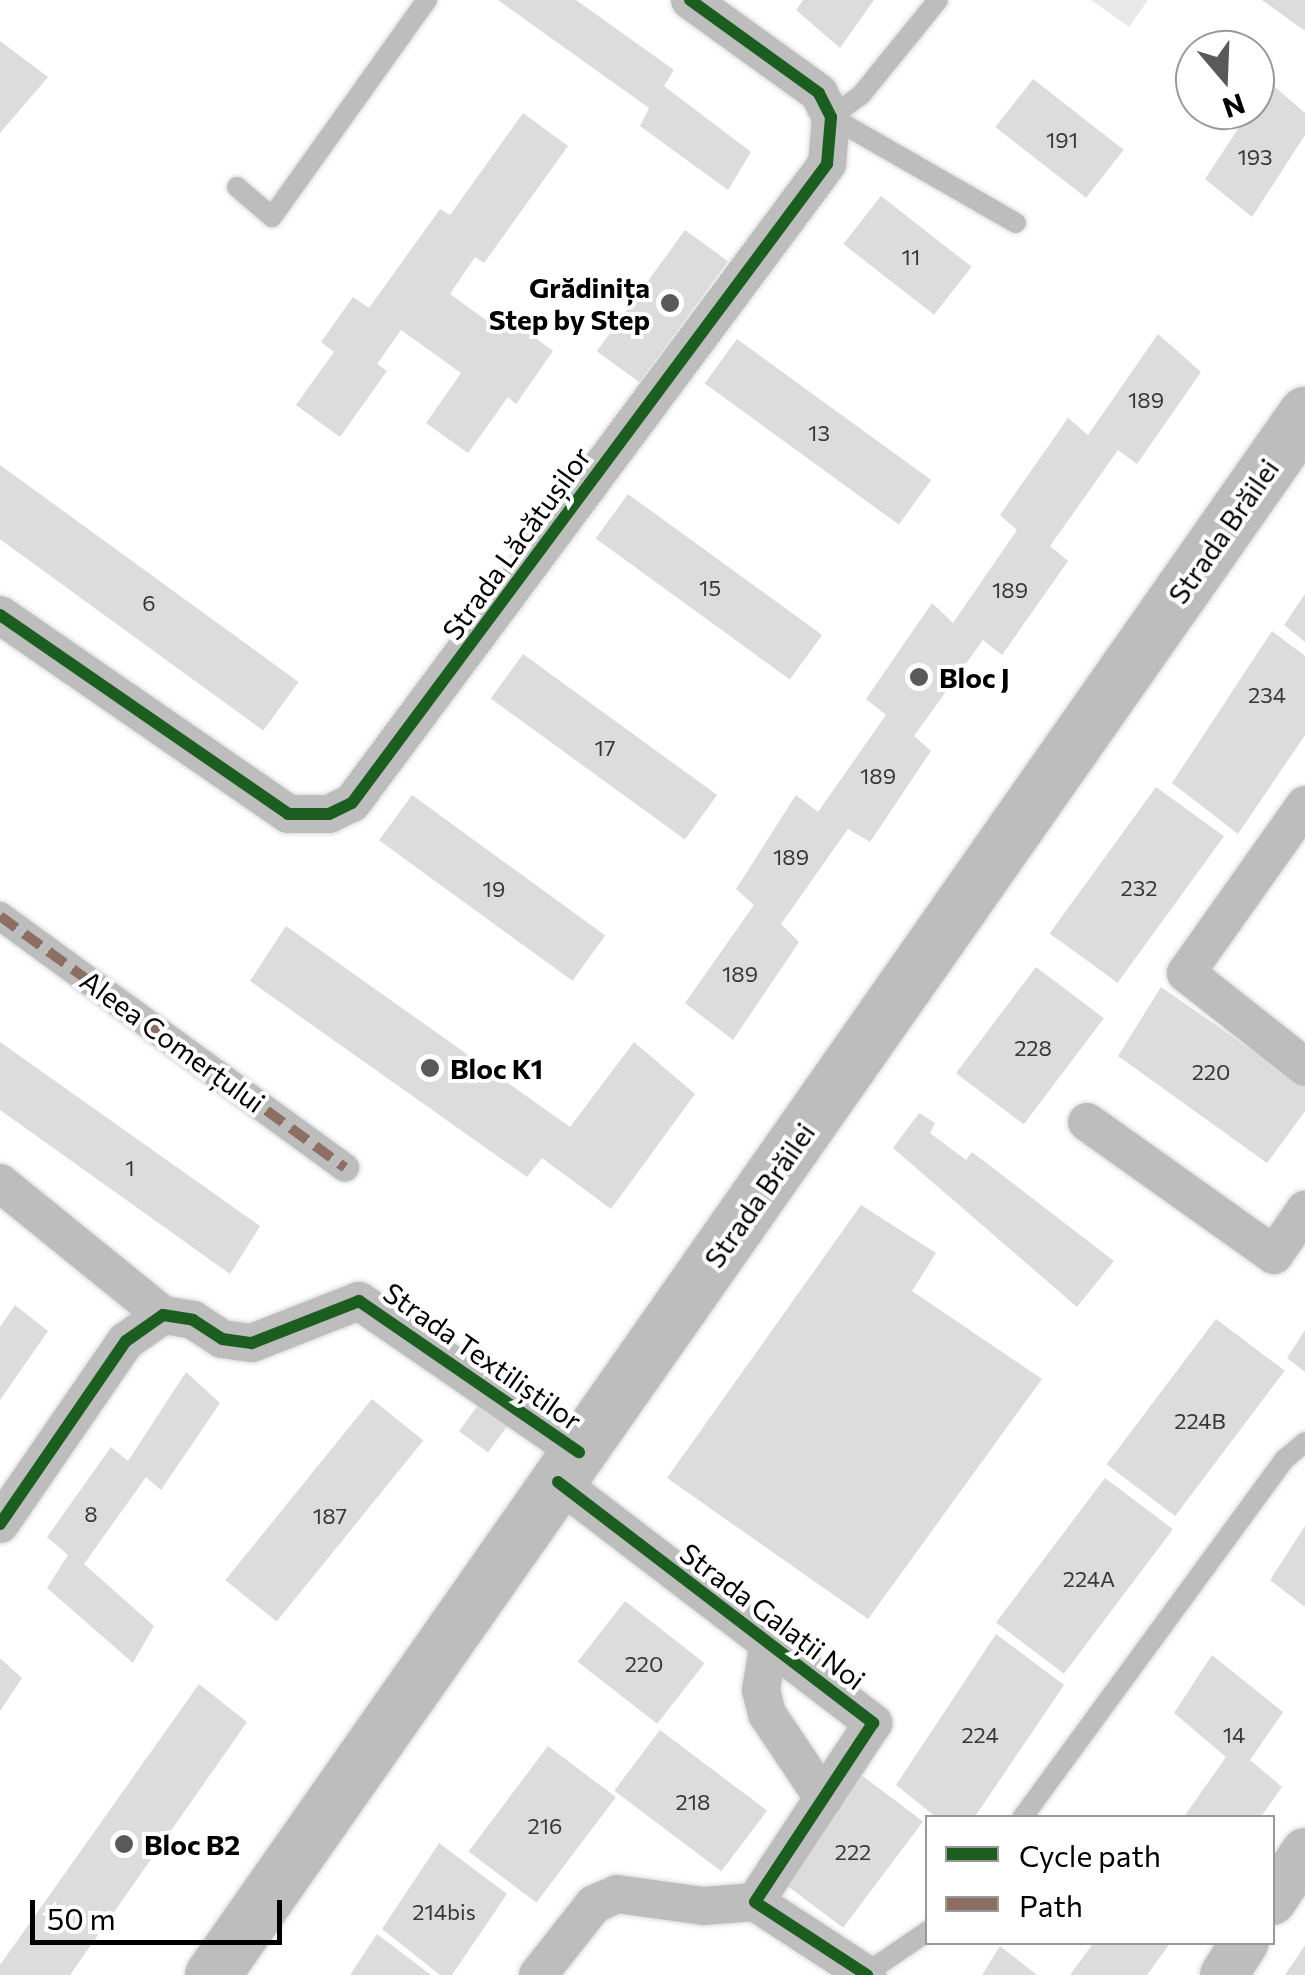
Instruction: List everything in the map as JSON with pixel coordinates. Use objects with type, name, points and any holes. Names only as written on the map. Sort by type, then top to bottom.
[{"type":"main road","name":"Strada Brăilei","points":[[212,1975],[1305,414]]},
{"type":"street","points":[[690,0],[819,93],[831,117]]},
{"type":"street","name":"Strada Lăcătușilor","points":[[0,615],[288,814],[329,814],[352,803],[827,164],[831,117]]},
{"type":"street","points":[[1305,805],[1181,979],[1305,1067]]},
{"type":"street","name":"Aleea Comerțului","points":[[0,916],[346,1168]]},
{"type":"street","points":[[1087,1122],[1274,1255],[1305,1210]]},
{"type":"street","points":[[0,1182],[163,1315],[126,1341],[0,1524]]},
{"type":"street","name":"Strada Textiliștilor","points":[[163,1315],[193,1320],[222,1339],[252,1343],[358,1301],[568,1467]]},
{"type":"street","name":"Strada Galații Noi","points":[[568,1467],[768,1647],[873,1723],[755,1902]]},
{"type":"street","points":[[768,1647],[762,1690],[767,1714],[824,1799]]},
{"type":"street","points":[[1275,1897],[1305,1852]]},
{"type":"street","points":[[538,1975],[594,1904],[617,1894],[704,1906],[755,1902],[866,1974]]},
{"type":"street","points":[[1224,1975],[1243,1945]]},
{"type":"lane","points":[[238,187],[272,216],[427,0]]},
{"type":"lane","points":[[938,0],[861,95],[831,117],[1016,222]]},
{"type":"lane","points":[[1024,1815],[1285,1459],[1305,1442]]},
{"type":"lane","points":[[866,1974],[925,1933]]},
{"type":"shaded area","points":[[1091,0],[1148,0],[1129,27]]},
{"type":"building","points":[[498,0],[576,0],[674,70],[664,86],[751,152],[728,190],[640,126],[649,108]]},
{"type":"building","points":[[803,0],[874,0],[840,48],[796,10]]},
{"type":"building","points":[[1262,0],[1305,0],[1305,31]]},
{"type":"building","points":[[0,41],[48,77],[0,133]]},
{"type":"building","points":[[1033,79],[1124,150],[1086,198],[995,127]]},
{"type":"building","points":[[1275,87],[1305,113],[1305,135],[1252,217],[1205,179],[1237,130],[1275,130]]},
{"type":"building","points":[[523,113],[568,146],[484,263],[475,257],[450,294],[501,331],[510,319],[553,351],[516,404],[508,397],[468,453],[426,423],[461,373],[401,330],[377,364],[387,371],[340,437],[296,405],[334,352],[321,342],[353,297],[369,308],[440,209],[450,215]]},
{"type":"building","points":[[881,196],[972,267],[934,315],[843,244]]},
{"type":"building","points":[[685,230],[728,261],[640,383],[597,351]]},
{"type":"building","name":"Bloc J","points":[[1158,334],[1201,372],[1137,464],[1118,450],[1050,546],[1068,561],[1002,655],[983,640],[914,736],[931,751],[870,842],[848,829],[781,924],[799,942],[733,1040],[685,1003],[754,905],[736,889],[796,795],[818,812],[886,715],[866,699],[932,603],[953,623],[1017,530],[1000,515],[1068,418],[1088,435]]},
{"type":"building","points":[[737,339],[931,480],[899,525],[705,383]]},
{"type":"building","points":[[0,465],[299,682],[263,730],[0,539]]},
{"type":"building","points":[[628,494],[822,635],[790,680],[596,538]]},
{"type":"building","points":[[1305,594],[1305,642],[1284,625]]},
{"type":"building","points":[[1272,631],[1305,656],[1305,735],[1238,834],[1172,783]]},
{"type":"building","points":[[523,654],[717,795],[685,840],[491,698]]},
{"type":"building","points":[[1156,787],[1224,836],[1118,983],[1050,933]]},
{"type":"building","points":[[412,795],[605,935],[572,981],[379,840]]},
{"type":"building","name":"Bloc K1","points":[[286,926],[570,1127],[634,1042],[695,1094],[611,1209],[542,1158],[527,1177],[250,981]]},
{"type":"building","points":[[1036,967],[1104,1018],[1024,1124],[956,1073]]},
{"type":"building","points":[[1161,987],[1305,1087],[1305,1111],[1267,1163],[1118,1056]]},
{"type":"building","points":[[0,1042],[260,1226],[230,1274],[0,1110]]},
{"type":"building","points":[[919,1113],[935,1123],[930,1133],[966,1160],[972,1152],[1114,1261],[1077,1307],[893,1148]]},
{"type":"building","points":[[861,1205],[936,1253],[912,1291],[1042,1379],[868,1619],[667,1478]]},
{"type":"building","points":[[15,1305],[48,1331],[0,1400],[0,1327]]},
{"type":"building","points":[[1216,1319],[1285,1371],[1175,1516],[1106,1464]]},
{"type":"building","points":[[1305,1330],[1305,1372],[1287,1358]]},
{"type":"building","points":[[186,1372],[220,1403],[161,1490],[146,1477],[84,1564],[154,1626],[133,1663],[47,1588],[68,1555],[47,1537],[111,1447],[128,1461]]},
{"type":"building","points":[[486,1394],[515,1415],[488,1452],[459,1431]]},
{"type":"building","points":[[372,1399],[423,1441],[277,1622],[225,1580]]},
{"type":"building","points":[[1105,1478],[1173,1529],[1064,1674],[996,1623]]},
{"type":"building","points":[[1305,1526],[1305,1607],[1270,1580]]},
{"type":"building","points":[[625,1601],[705,1663],[657,1724],[578,1662]]},
{"type":"building","points":[[996,1634],[1064,1685],[976,1815],[933,1815],[896,1785]]},
{"type":"building","points":[[1212,1655],[1283,1712],[1250,1760],[1282,1787],[1262,1815],[1185,1815],[1226,1757],[1174,1713]]},
{"type":"building","points":[[0,1658],[22,1678],[0,1711]]},
{"type":"building","name":"Bloc B2","points":[[199,1684],[247,1722],[70,1975],[0,1975],[0,1965]]},
{"type":"building","points":[[660,1730],[767,1811],[721,1871],[614,1791]]},
{"type":"building","points":[[548,1746],[616,1797],[536,1903],[469,1851]]},
{"type":"building","points":[[856,1771],[923,1822],[843,1928],[776,1877]]},
{"type":"building","points":[[439,1843],[507,1894],[452,1975],[440,1975],[382,1929]]},
{"type":"building","points":[[377,1934],[431,1975],[350,1975]]},
{"type":"building","points":[[1092,1945],[1169,1945],[1147,1975],[1070,1975]]},
{"type":"building","points":[[1305,1945],[1305,1975],[1285,1975]]},
{"type":"building","points":[[1000,1946],[1037,1975],[982,1975]]},
{"type":"marked path","points":[[0,916],[345,1168]]},
{"type":"cycle path","points":[[0,615],[288,814],[329,814],[352,803],[827,164],[831,117],[819,93],[690,0]]},
{"type":"cycle path","points":[[0,1524],[126,1341],[163,1315],[193,1320],[222,1339],[252,1343],[359,1301],[579,1452]]},
{"type":"cycle path","points":[[558,1482],[873,1723],[755,1902],[867,1975]]},
{"type":"place","name":"Grădinița Step by Step","points":[[670,303]]},
{"type":"place","name":"Bloc J","points":[[919,677]]},
{"type":"place","name":"Bloc K1","points":[[430,1068]]},
{"type":"place","name":"Bloc B2","points":[[124,1844]]}]
